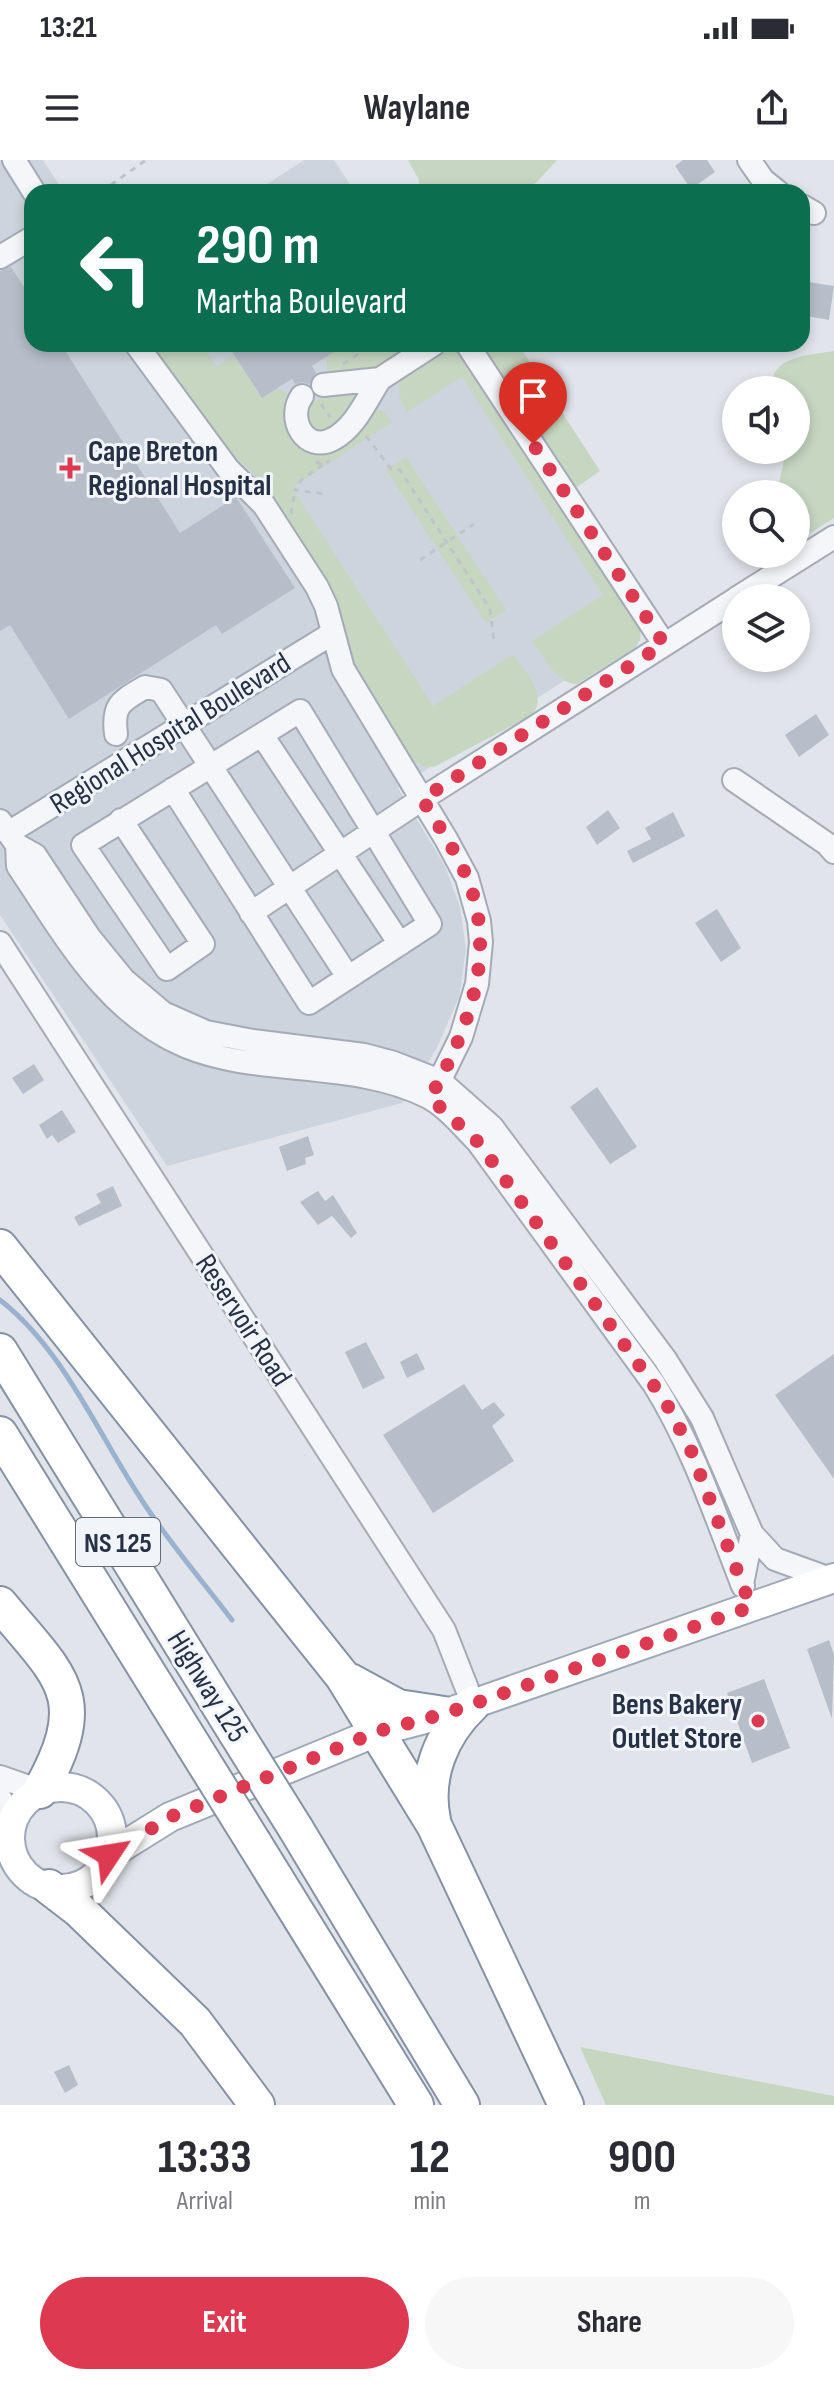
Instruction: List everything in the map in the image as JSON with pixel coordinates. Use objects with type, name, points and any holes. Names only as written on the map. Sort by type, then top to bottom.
[{"type":"highway","points":[[0,1247],[343,1677],[379,1731],[434,1825],[566,2105]]},
{"type":"highway","name":"Highway 125","points":[[0,1351],[296,1829],[462,2105]]},
{"type":"highway","name":"Highway 125","points":[[0,1434],[416,2105]]},
{"type":"highway","points":[[0,1604],[48,1660],[60,1678],[66,1695],[67,1727],[56,1760],[40,1791]]},
{"type":"highway","points":[[343,1677],[398,1707],[458,1709],[434,1764],[431,1803],[434,1825]]},
{"type":"highway","points":[[43,1885],[79,1910],[195,2022],[257,2105]]},
{"type":"main road","points":[[109,1855],[170,1817],[379,1731],[458,1709],[747,1595],[832,1579]]},
{"type":"main road","points":[[43,1885],[25,1874],[16,1862],[4,1818],[40,1791],[53,1787],[79,1790],[101,1805],[139,1816],[170,1817]]},
{"type":"main road","points":[[0,1879],[18,1879],[64,1889],[92,1878],[109,1855],[111,1829],[101,1805]]},
{"type":"street","points":[[14,160],[29,184]]},
{"type":"street","points":[[749,160],[768,184]]},
{"type":"street","points":[[0,257],[24,243]]},
{"type":"street","points":[[142,352],[228,469],[270,513],[322,596],[343,669],[467,878],[479,921],[480,964],[461,1037],[435,1090],[492,1127],[654,1384],[690,1448],[747,1595]]},
{"type":"street","points":[[302,396],[295,411],[297,427],[307,438],[325,442],[341,434],[350,424],[380,379],[422,352]]},
{"type":"street","points":[[472,352],[664,644]]},
{"type":"street","points":[[330,376],[380,379]]},
{"type":"street","points":[[759,584],[834,537]]},
{"type":"street","points":[[251,913],[422,799],[722,607]]},
{"type":"street","name":"Regional Hospital Boulevard","points":[[333,633],[8,833],[35,855],[89,937],[124,980],[163,1013],[206,1032],[364,1055],[394,1063],[435,1090]]},
{"type":"street","points":[[116,734],[114,721],[120,703],[145,687],[161,690],[348,977]]},
{"type":"street","points":[[121,820],[203,944],[167,969],[83,845],[121,820],[300,711],[430,924],[309,1003],[173,789]]},
{"type":"street","points":[[262,735],[400,944]]},
{"type":"street","points":[[734,780],[831,848]]},
{"type":"street","name":"Reservoir Road","points":[[0,943],[444,1630],[458,1709]]},
{"type":"street","points":[[560,1236],[683,1386],[719,1453],[752,1534],[775,1559],[832,1579]]},
{"type":"street","points":[[747,1595],[752,1534]]},
{"type":"street","points":[[0,1777],[40,1791]]},
{"type":"path","points":[[112,184],[146,160]]},
{"type":"path","points":[[330,376],[362,352]]},
{"type":"path","points":[[358,442],[367,436],[391,469],[400,470],[490,609],[494,641]]},
{"type":"path","points":[[325,494],[295,490],[302,479],[336,456]]},
{"type":"path","points":[[307,457],[323,465]]},
{"type":"path","points":[[420,560],[474,524]]},
{"type":"shaded area","name":"Cape Breton Regional Hospital","points":[[0,160],[43,160],[59,184],[24,184],[24,352],[457,352],[637,634],[398,788],[445,866],[460,907],[466,950],[459,997],[436,1050],[402,1103],[167,1166],[0,915]]},
{"type":"shaded area","points":[[304,160],[334,160],[350,184],[267,184]]},
{"type":"green space","points":[[408,160],[557,160],[534,184],[419,184]]},
{"type":"green space","points":[[834,351],[834,518],[810,533],[810,480],[780,480],[783,464],[810,464],[810,376],[774,376],[783,364],[803,356]]},
{"type":"green space","points":[[157,352],[207,352],[217,367],[233,355],[261,398],[277,388],[292,396],[297,443],[377,410],[383,411],[392,422],[292,488],[433,706],[513,654],[536,691],[537,707],[532,715],[434,767],[424,766],[412,759],[354,669],[329,588],[263,484],[231,452]]},
{"type":"green space","points":[[334,352],[404,352],[380,367],[328,375],[326,357]]},
{"type":"green space","points":[[442,352],[460,352],[641,626],[640,640],[635,648],[577,684],[557,674],[532,641],[603,595],[462,377],[407,412],[399,385],[406,375]]},
{"type":"green space","points":[[485,352],[523,352],[600,471],[574,489]]},
{"type":"green space","points":[[366,388],[340,422],[323,431],[311,428],[306,415],[316,401],[331,393]]},
{"type":"green space","points":[[406,457],[506,610],[486,623],[386,470]]},
{"type":"green space","points":[[580,2047],[834,2096],[834,2105],[606,2105]]},
{"type":"building","points":[[683,160],[707,160],[715,172],[698,184],[688,184],[675,166]]},
{"type":"building","name":"Cape Breton Regional Hospital","points":[[11,267],[24,287],[24,352],[66,352],[180,533],[236,497],[295,588],[222,634],[216,625],[69,719],[10,625],[0,631],[0,271]]},
{"type":"building","points":[[810,282],[834,286],[829,320],[810,316]]},
{"type":"building","points":[[232,352],[334,352],[312,366],[316,373],[309,384],[295,384],[292,379],[262,398]]},
{"type":"building","points":[[816,714],[829,735],[799,757],[785,735]]},
{"type":"building","points":[[608,810],[620,828],[597,845],[586,827]]},
{"type":"building","points":[[673,812],[685,836],[633,863],[627,851],[651,839],[645,828]]},
{"type":"building","points":[[717,909],[741,948],[721,962],[695,923]]},
{"type":"building","points":[[34,1064],[44,1080],[23,1094],[12,1078]]},
{"type":"building","points":[[597,1087],[637,1147],[610,1164],[570,1107]]},
{"type":"building","points":[[62,1110],[76,1132],[58,1143],[52,1135],[47,1139],[39,1125]]},
{"type":"building","points":[[308,1136],[314,1155],[305,1158],[306,1164],[287,1171],[279,1147]]},
{"type":"building","points":[[113,1186],[122,1206],[79,1226],[74,1217],[101,1203],[96,1194]]},
{"type":"building","points":[[318,1191],[325,1201],[333,1195],[357,1233],[351,1238],[332,1216],[318,1225],[300,1202]]},
{"type":"building","points":[[366,1342],[385,1378],[363,1389],[345,1352]]},
{"type":"building","points":[[417,1353],[425,1369],[407,1378],[400,1362]]},
{"type":"building","points":[[834,1354],[834,1479],[775,1395]]},
{"type":"building","points":[[464,1384],[482,1410],[494,1402],[505,1415],[492,1426],[514,1461],[433,1513],[383,1435]]},
{"type":"building","points":[[829,1640],[834,1655],[832,1719],[807,1649]]},
{"type":"building","name":"Bens Bakery Outlet Store","points":[[764,1679],[790,1748],[752,1763],[727,1693]]},
{"type":"building","points":[[69,2065],[78,2085],[65,2093],[54,2072]]},
{"type":"waterway","points":[[0,1300],[44,1344],[63,1370],[147,1508],[232,1620]]},
{"type":"place","name":"Cape Breton Regional Hospital","points":[[70,468]]},
{"type":"place","name":"Bens Bakery Outlet Store","points":[[758,1721]]},
{"type":"route","points":[[109,1855],[170,1817],[379,1731],[444,1714],[751,1607],[690,1448],[665,1401],[478,1142],[430,1098],[461,1037],[477,984],[481,942],[479,921],[467,878],[422,799],[664,644],[533,444]]}]
